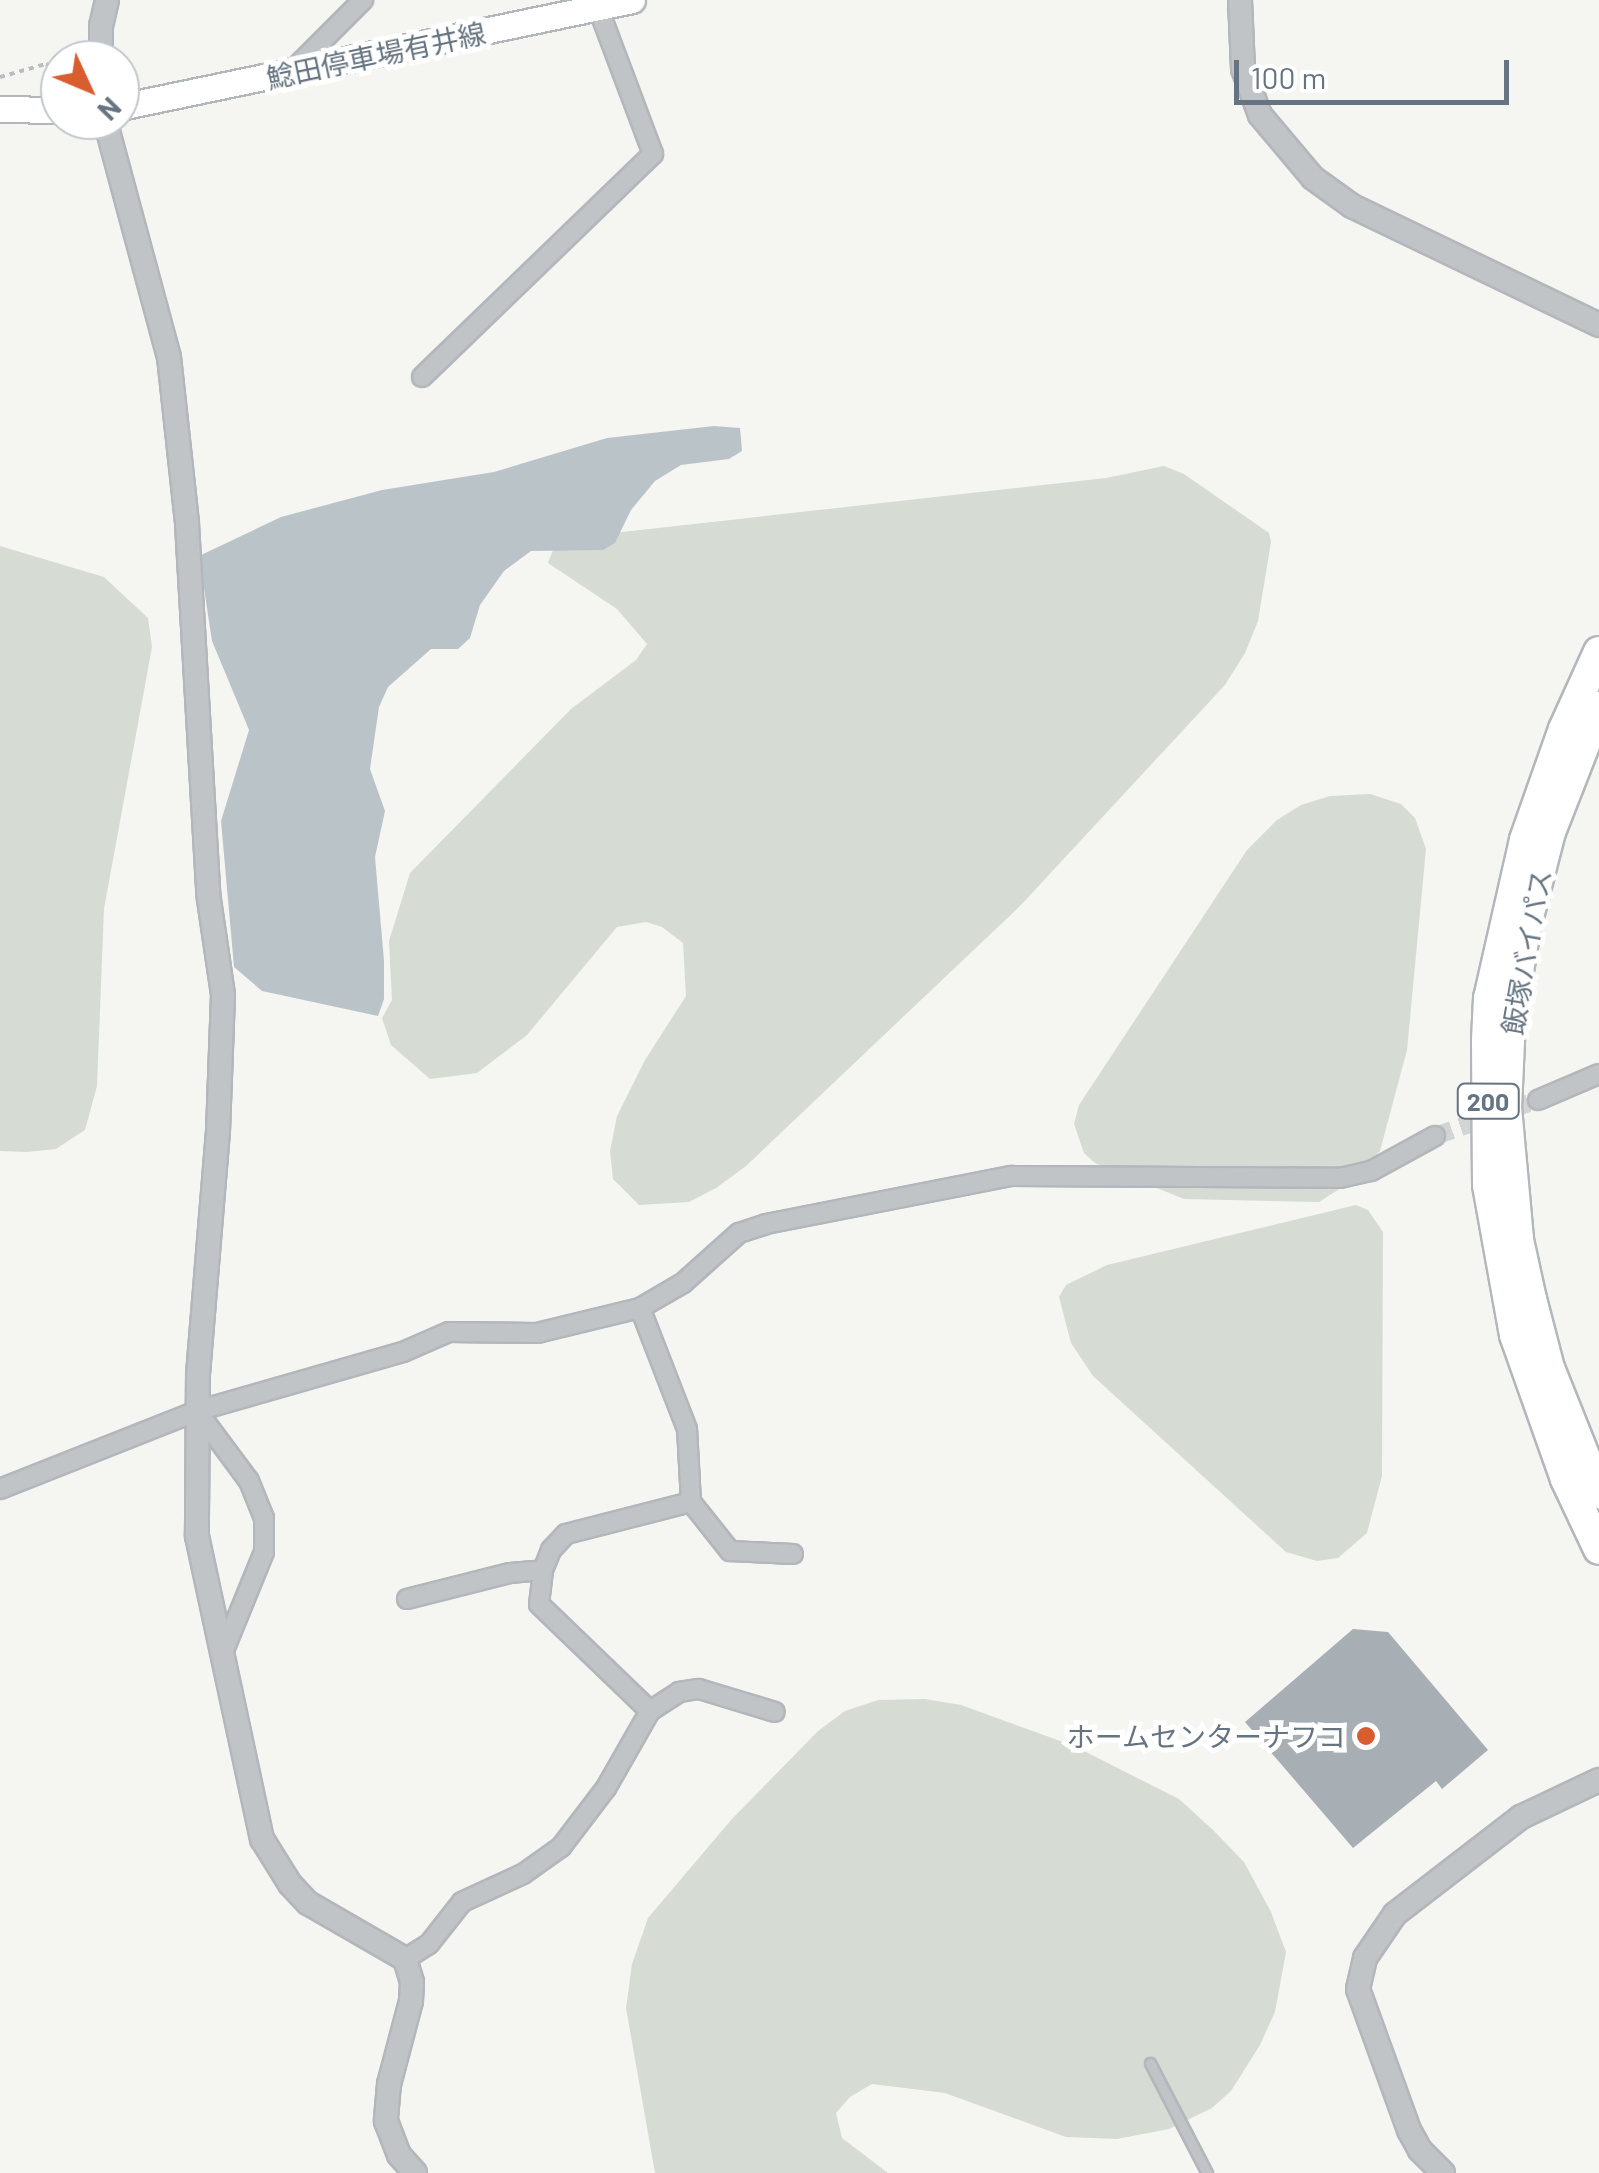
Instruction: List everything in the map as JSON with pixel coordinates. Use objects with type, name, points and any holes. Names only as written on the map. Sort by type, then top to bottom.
[{"type":"highway","name":"200","points":[[1599,652],[1564,729],[1525,840],[1489,998],[1488,1185],[1515,1335],[1566,1479],[1599,1549]]},
{"type":"highway","name":"飯塚バイパス","points":[[1599,707],[1550,832],[1525,929],[1510,1020],[1506,1107],[1518,1240],[1530,1300],[1549,1368],[1599,1493]]},
{"type":"main road","name":"鯰田停車場有井線","points":[[140,103],[632,0]]},
{"type":"main road","points":[[0,109],[40,110]]},
{"type":"street","points":[[101,40],[107,0]]},
{"type":"street","points":[[290,72],[363,0]]},
{"type":"street","points":[[1240,0],[1243,69],[1260,115],[1313,178],[1352,206],[1599,325]]},
{"type":"street","points":[[422,377],[654,154],[598,8]]},
{"type":"street","points":[[110,140],[169,357],[187,524],[208,892],[223,995],[197,1410],[197,1536],[262,1838],[277,1865],[324,1914],[405,1959],[412,1982],[411,2001],[389,2084],[386,2121],[400,2155],[415,2173]]},
{"type":"street","points":[[1538,1100],[1599,1074]]},
{"type":"street","points":[[0,1489],[197,1410],[404,1352],[450,1332],[536,1333],[640,1308],[683,1283],[739,1233],[766,1224],[1011,1176],[1340,1178],[1372,1172],[1436,1136]]},
{"type":"street","points":[[640,1308],[686,1429],[692,1502],[730,1552],[793,1554]]},
{"type":"street","points":[[197,1410],[249,1481],[264,1518],[264,1552],[222,1656]]},
{"type":"street","points":[[650,1711],[539,1604],[542,1570],[551,1550],[566,1534],[692,1502]]},
{"type":"street","points":[[407,1598],[510,1573],[542,1570]]},
{"type":"street","points":[[405,1959],[430,1944],[462,1902],[524,1874],[561,1847],[606,1788],[650,1711],[679,1692],[699,1689],[775,1712]]},
{"type":"street","points":[[1442,2173],[1420,2150],[1409,2130],[1364,2006],[1358,1988],[1365,1958],[1395,1914],[1521,1817],[1599,1780]]},
{"type":"lane","points":[[1150,2063],[1206,2173]]},
{"type":"path","points":[[0,77],[40,66]]},
{"type":"shaded area","points":[[714,426],[740,428],[742,451],[729,459],[681,465],[655,481],[631,510],[615,543],[603,550],[531,551],[504,571],[480,605],[470,638],[458,649],[431,649],[388,687],[379,707],[370,769],[385,811],[375,857],[384,961],[384,999],[378,1016],[262,991],[234,967],[221,821],[249,730],[212,641],[199,556],[281,517],[382,490],[494,472],[607,438]]},
{"type":"shaded area","points":[[1164,466],[1184,474],[1269,533],[1271,542],[1258,621],[1245,653],[1225,685],[1020,906],[746,1166],[689,1202],[639,1205],[613,1179],[610,1151],[617,1116],[645,1060],[686,996],[683,943],[662,927],[646,922],[617,927],[527,1035],[477,1073],[430,1079],[391,1045],[382,1018],[392,1000],[389,941],[410,873],[571,709],[636,660],[647,644],[617,609],[548,563],[555,545],[568,538],[1106,478]]},
{"type":"shaded area","points":[[0,546],[104,577],[148,618],[152,647],[104,909],[97,1086],[85,1130],[56,1149],[27,1152],[0,1151]]},
{"type":"shaded area","points":[[1370,794],[1401,804],[1415,818],[1426,849],[1407,1050],[1380,1151],[1352,1181],[1319,1202],[1184,1199],[1095,1163],[1084,1153],[1074,1124],[1079,1105],[1247,850],[1277,820],[1301,805],[1330,796]]},
{"type":"shaded area","points":[[1356,1205],[1368,1210],[1383,1232],[1382,1476],[1367,1533],[1338,1558],[1317,1561],[1286,1552],[1093,1376],[1071,1343],[1059,1297],[1066,1285],[1107,1265]]},
{"type":"shaded area","points":[[925,1699],[961,1705],[1074,1746],[1179,1799],[1244,1862],[1271,1912],[1286,1952],[1275,2012],[1260,2045],[1231,2091],[1212,2108],[1169,2129],[1117,2139],[1066,2137],[945,2093],[872,2084],[850,2097],[836,2113],[842,2138],[888,2173],[655,2173],[626,2008],[632,1964],[648,1918],[731,1820],[818,1731],[845,1711],[878,1700]]},
{"type":"building","name":"ホームセンターナフコ","points":[[1353,1629],[1388,1632],[1488,1750],[1442,1789],[1436,1781],[1353,1848],[1245,1722]]},
{"type":"tunnel","points":[[1435,1136],[1538,1100]]},
{"type":"place","name":"ホームセンターナフコ","points":[[1366,1736]]}]
